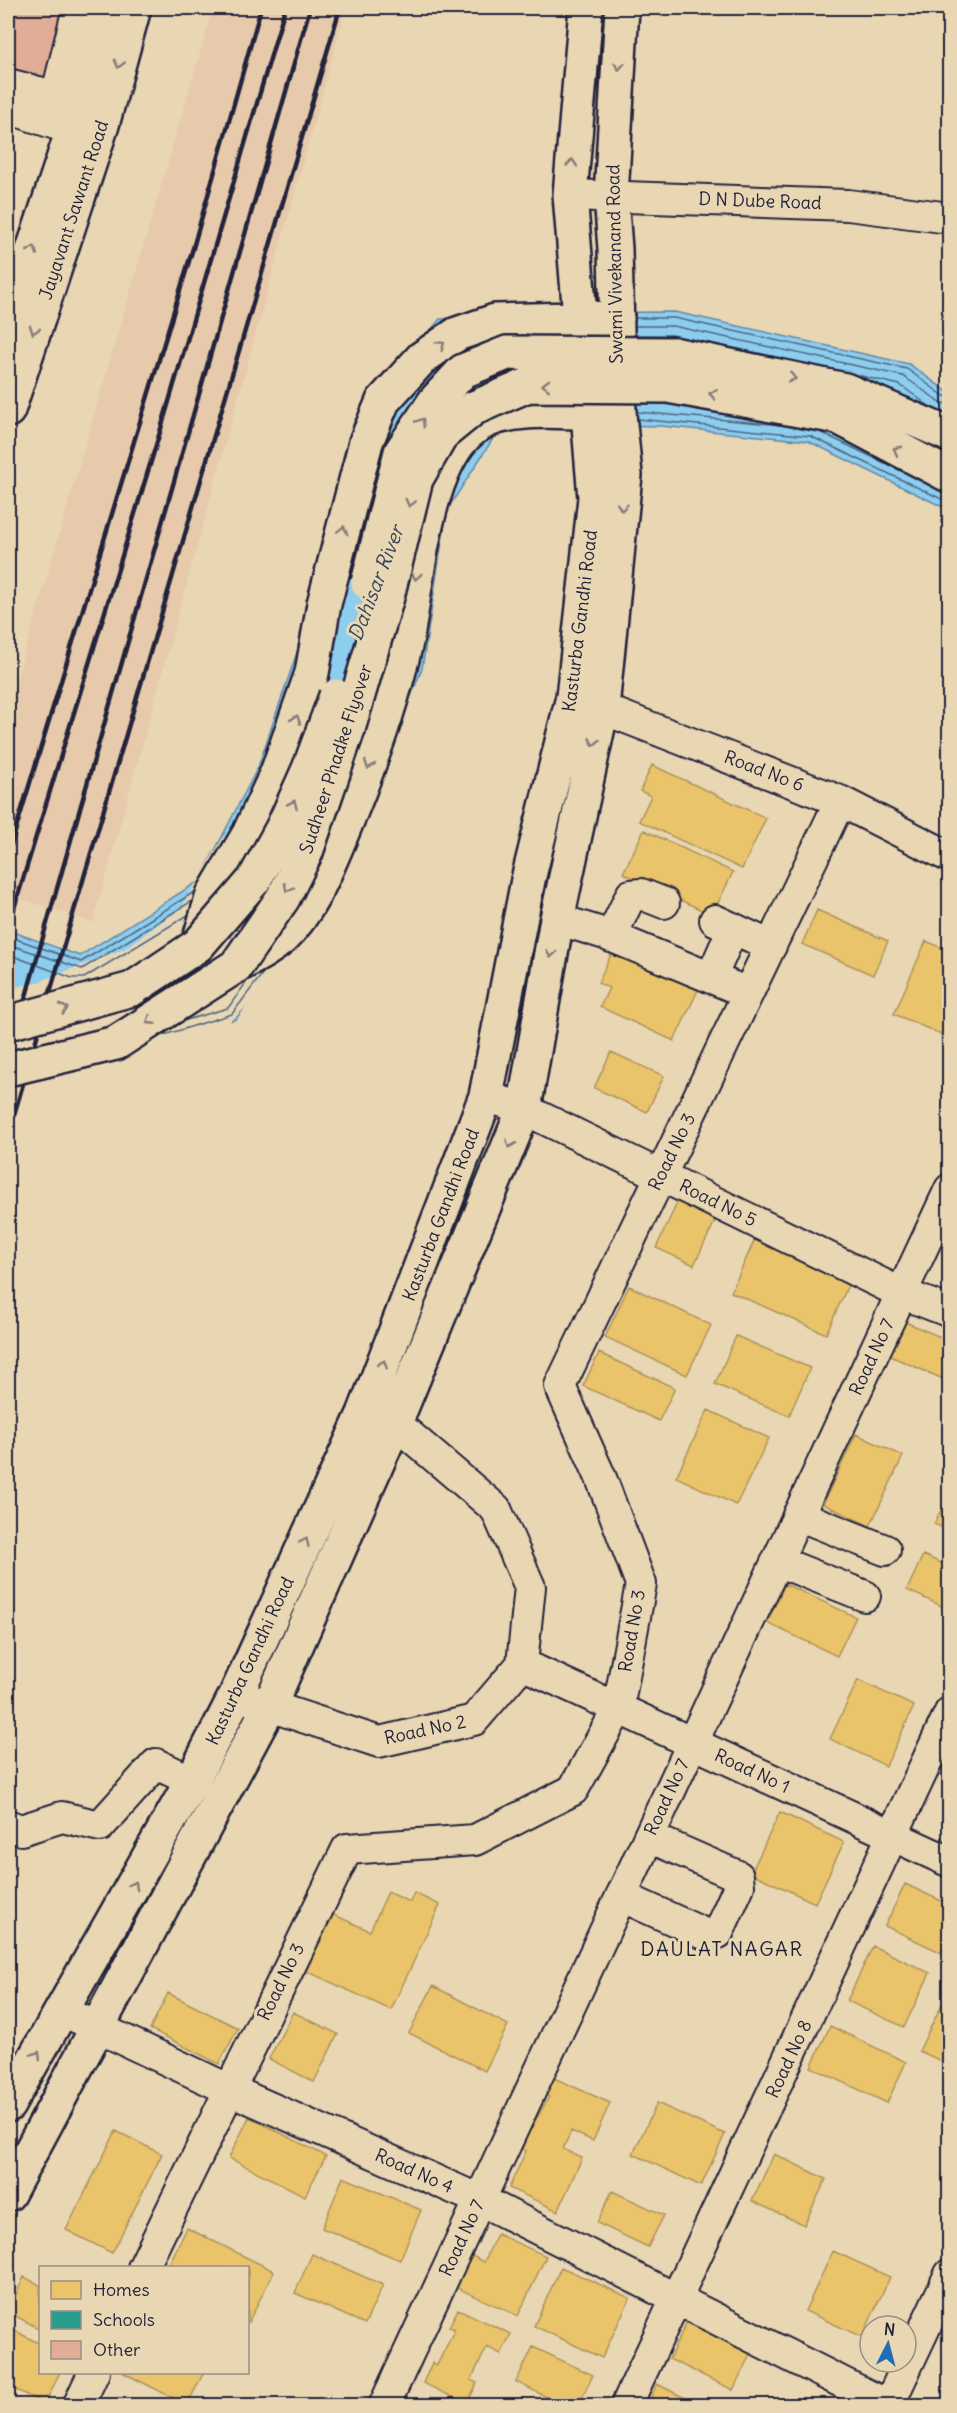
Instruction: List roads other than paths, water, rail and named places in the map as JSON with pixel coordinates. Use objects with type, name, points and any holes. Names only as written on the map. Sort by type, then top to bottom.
[{"type":"main road","name":"Jayavant Sawant Road","points":[[8,410],[105,8]]},
{"type":"main road","name":"Jayavant Sawant Road","points":[[8,325],[79,110],[134,8]]},
{"type":"main road","points":[[570,195],[586,8]]},
{"type":"main road","name":"Swami Vivekanand Road","points":[[622,8],[610,196],[615,249],[617,318],[603,414],[622,449]]},
{"type":"main road","name":"Kasturba Gandhi Road","points":[[8,2105],[192,1781],[236,1695],[364,1414],[486,1096],[528,880],[587,702],[595,498],[591,456],[603,414],[579,317],[570,195]]},
{"type":"main road","points":[[198,945],[213,895],[249,834],[277,773],[312,673],[324,604],[366,442],[383,401],[422,358],[457,334],[495,321],[579,317],[617,318]]},
{"type":"main road","name":"Sudheer Phadke Flyover","points":[[8,1023],[132,989],[198,945],[254,880],[283,827],[333,707],[359,620],[385,507],[401,452],[435,401],[463,371],[507,353],[673,354],[760,370],[845,390],[950,435]]},
{"type":"main road","name":"Sudheer Phadke Flyover","points":[[8,1069],[116,1043],[236,966],[283,898],[306,852],[344,741],[374,641],[416,479],[442,434],[474,408],[528,385],[668,386],[838,417],[950,476]]},
{"type":"main road","points":[[236,966],[262,953],[284,936],[302,912],[321,882],[358,794],[379,737],[406,642],[417,567],[440,475],[448,458],[477,425],[499,415],[603,414]]},
{"type":"main road","name":"Kasturba Gandhi Road","points":[[8,2194],[269,1707],[395,1423],[524,1109],[560,905],[587,702],[625,475],[622,449]]},
{"type":"main road","points":[[528,880],[560,905]]},
{"type":"street","points":[[78,8],[79,110]]},
{"type":"street","points":[[8,84],[79,110]]},
{"type":"street","points":[[8,108],[79,110]]},
{"type":"street","name":"D N Dube Road","points":[[570,195],[848,205],[950,218]]},
{"type":"street","name":"Road No 6","points":[[587,702],[840,801],[950,857]]},
{"type":"street","name":"Road No 3","points":[[144,2266],[228,2089],[347,1849],[475,1840],[573,1790],[618,1709],[641,1584],[601,1478],[560,1386],[840,801]]},
{"type":"street","points":[[611,937],[631,895],[641,894],[664,903]]},
{"type":"street","points":[[560,905],[611,937],[748,993]]},
{"type":"street","points":[[711,978],[724,924],[771,946]]},
{"type":"street","name":"Road No 5","points":[[486,1096],[524,1109],[902,1293],[950,1312]]},
{"type":"street","name":"Road No 7","points":[[384,2406],[480,2200],[655,1840],[692,1743],[783,1563],[950,1190]]},
{"type":"street","points":[[364,1414],[395,1423],[496,1509],[530,1587],[522,1664]]},
{"type":"street","points":[[804,1517],[885,1550]]},
{"type":"street","points":[[783,1563],[865,1596]]},
{"type":"street","name":"Road No 1","points":[[522,1664],[950,1862]]},
{"type":"street","name":"Road No 2","points":[[236,1695],[379,1742],[474,1720],[522,1664]]},
{"type":"street","name":"Road No 8","points":[[626,2406],[950,1712]]},
{"type":"street","points":[[8,1825],[21,1830],[62,1817],[100,1826],[156,1764],[192,1781]]},
{"type":"street","points":[[627,1898],[709,1936],[718,1933],[739,1886],[738,1876],[655,1840]]},
{"type":"street","name":"Road No 4","points":[[63,2011],[228,2089],[480,2200],[888,2405]]},
{"type":"street","points":[[888,2405],[950,2274]]},
{"type":"street","points":[[78,2406],[94,2374]]},
{"type":"water","name":"Dahisar River","points":[[675,312],[909,364],[949,393],[949,510],[808,441],[661,426],[503,423],[447,510],[422,669],[334,886],[236,1019],[53,1074],[8,1064],[8,930],[80,956],[199,881],[258,767],[311,611],[354,421],[440,319],[525,313]]},
{"type":"railway","points":[[8,855],[193,248],[261,8]]},
{"type":"railway","points":[[8,928],[160,432],[285,8]]},
{"type":"railway","points":[[8,1059],[310,8]]},
{"type":"railway","points":[[8,1135],[340,8]]},
{"type":"district","name":"DAULAT NAGAR","points":[[722,1949]]}]
